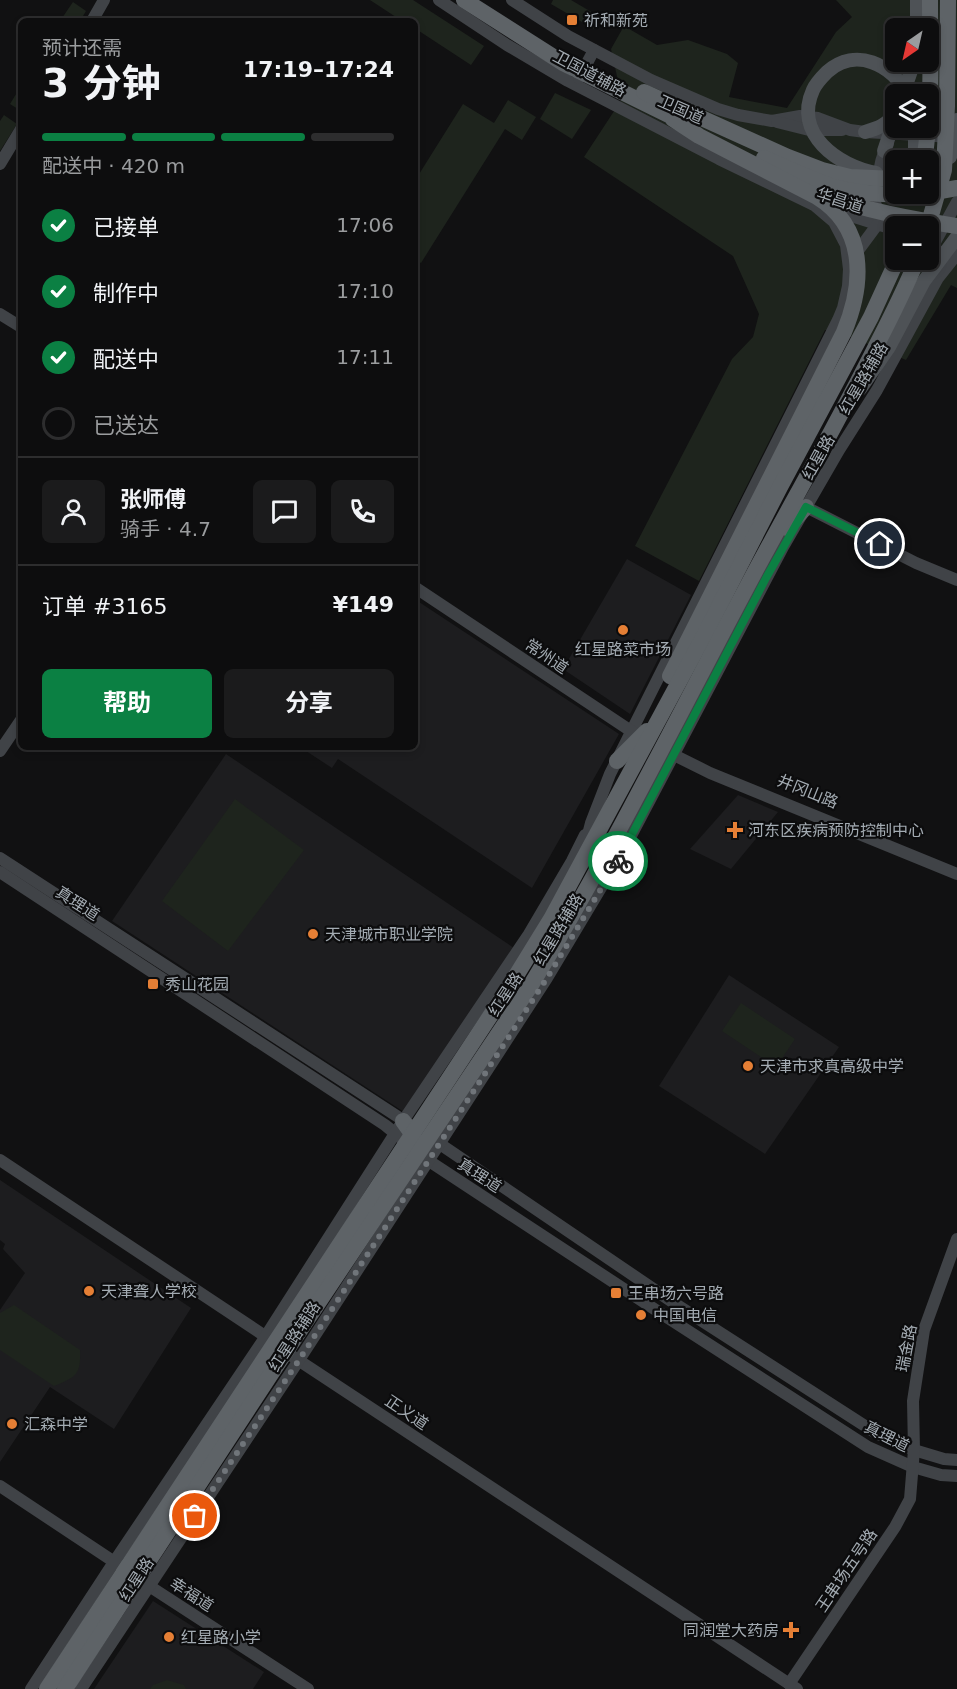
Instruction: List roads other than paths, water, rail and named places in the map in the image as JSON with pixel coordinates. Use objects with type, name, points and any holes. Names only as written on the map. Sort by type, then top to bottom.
[{"type":"highway","name":"卫国道","points":[[464,0],[563,63],[673,119],[699,136],[794,185]]},
{"type":"highway","name":"卫国道","points":[[482,0],[557,48],[606,75],[788,157],[822,170],[850,177],[885,178]]},
{"type":"highway","points":[[926,150],[930,111],[930,0]]},
{"type":"highway","points":[[935,216],[943,173],[947,105],[948,0]]},
{"type":"highway","name":"卫国道","points":[[673,119],[809,178],[835,187],[885,194]]},
{"type":"highway","points":[[616,761],[653,741],[655,716],[844,332],[854,306],[858,262],[855,246],[846,226],[839,215],[824,201],[794,185]]},
{"type":"highway","name":"华昌道","points":[[794,185],[883,213],[957,226]]},
{"type":"highway","name":"卫国道","points":[[939,191],[957,188]]},
{"type":"highway","name":"红星路","points":[[655,716],[717,612],[780,487],[871,317],[892,270]]},
{"type":"highway","name":"红星路","points":[[279,1350],[398,1185],[419,1143],[551,919],[582,860],[768,548],[800,504],[913,270]]},
{"type":"highway","name":"红星路","points":[[47,1689],[129,1576],[419,1143],[586,903],[649,772],[653,741]]},
{"type":"highway","name":"红星路","points":[[65,1689],[129,1576]]},
{"type":"main road","points":[[917,0],[917,18]]},
{"type":"main road","points":[[885,175],[859,169],[841,161],[829,152],[812,129],[809,109],[813,90],[818,82],[831,69],[851,61],[865,60],[881,66],[898,79],[900,84]]},
{"type":"main road","points":[[943,173],[953,146],[957,120]]},
{"type":"main road","points":[[865,132],[885,124]]},
{"type":"main road","points":[[884,151],[892,138]]},
{"type":"main road","points":[[953,252],[957,237]]},
{"type":"main road","points":[[844,410],[889,347],[917,292],[953,252],[957,244]]},
{"type":"street","points":[[88,18],[99,0]]},
{"type":"street","points":[[94,18],[105,0]]},
{"type":"street","name":"卫国道辅路","points":[[439,0],[507,45],[575,84],[726,162],[814,204],[834,222],[846,245]]},
{"type":"street","name":"卫国道辅路","points":[[512,0],[568,36],[651,80],[700,102],[738,115],[772,121],[800,116],[818,118],[850,130],[885,133]]},
{"type":"street","points":[[575,84],[594,50]]},
{"type":"street","points":[[726,162],[738,115]]},
{"type":"street","points":[[848,259],[860,249],[873,220],[879,165],[884,151],[865,132]]},
{"type":"street","points":[[0,164],[18,134]]},
{"type":"street","name":"卫国道辅路","points":[[939,136],[957,137]]},
{"type":"street","points":[[0,172],[18,142]]},
{"type":"street","points":[[939,226],[957,202]]},
{"type":"street","points":[[814,204],[885,225]]},
{"type":"street","points":[[846,245],[852,235],[873,220]]},
{"type":"street","points":[[939,242],[953,252]]},
{"type":"street","name":"红星路辅路","points":[[586,903],[623,851],[653,741],[841,314],[846,297],[849,269],[846,245]]},
{"type":"street","points":[[938,278],[942,258],[939,251]]},
{"type":"street","name":"红星路辅路","points":[[653,741],[766,578],[800,504],[839,450],[877,390],[953,252]]},
{"type":"street","points":[[846,297],[910,327]]},
{"type":"street","points":[[0,312],[18,324]]},
{"type":"street","points":[[800,504],[916,563],[957,580]]},
{"type":"street","name":"常州道","points":[[418,587],[653,741]]},
{"type":"street","points":[[0,744],[18,717]]},
{"type":"street","points":[[0,751],[18,724]]},
{"type":"street","name":"井冈山路","points":[[653,741],[696,763],[957,873]]},
{"type":"street","points":[[582,860],[591,823],[616,761]]},
{"type":"street","name":"红星路辅路","points":[[31,1689],[129,1576],[419,1143],[529,934],[572,861],[591,823]]},
{"type":"street","name":"真理道","points":[[0,858],[419,1143],[454,1177],[665,1316],[868,1447],[913,1467],[941,1475],[957,1476]]},
{"type":"street","name":"真理道","points":[[0,872],[298,1067],[876,1433],[914,1450],[944,1459],[957,1460]]},
{"type":"street","name":"红星路辅路","points":[[279,1350],[419,1143]]},
{"type":"street","name":"正义道","points":[[0,1160],[279,1350]]},
{"type":"street","name":"正义道","points":[[0,1167],[791,1687]]},
{"type":"street","name":"瑞金路","points":[[913,1467],[913,1401],[924,1330],[957,1239]]},
{"type":"street","name":"王串场五号路","points":[[791,1687],[895,1527],[910,1499],[913,1467]]},
{"type":"street","name":"幸福道","points":[[0,1486],[297,1689]]},
{"type":"street","name":"幸福道","points":[[0,1494],[308,1689]]},
{"type":"street","name":"红星路辅路","points":[[81,1689],[129,1576]]},
{"type":"place","name":"祈和新苑","points":[[572,20]]},
{"type":"place","name":"红星路菜市场","points":[[623,630]]},
{"type":"place","name":"河东区疾病预防控制中心","points":[[735,830]]},
{"type":"place","name":"天津城市职业学院","points":[[313,934]]},
{"type":"place","name":"秀山花园","points":[[153,984]]},
{"type":"place","name":"天津市求真高级中学","points":[[748,1066]]},
{"type":"place","name":"天津聋人学校","points":[[89,1291]]},
{"type":"place","name":"王串场六号路","points":[[616,1293]]},
{"type":"place","name":"中国电信","points":[[641,1315]]},
{"type":"place","name":"汇森中学","points":[[12,1424]]},
{"type":"place","name":"同润堂大药房","points":[[791,1630]]},
{"type":"place","name":"红星路小学","points":[[169,1637]]}]
